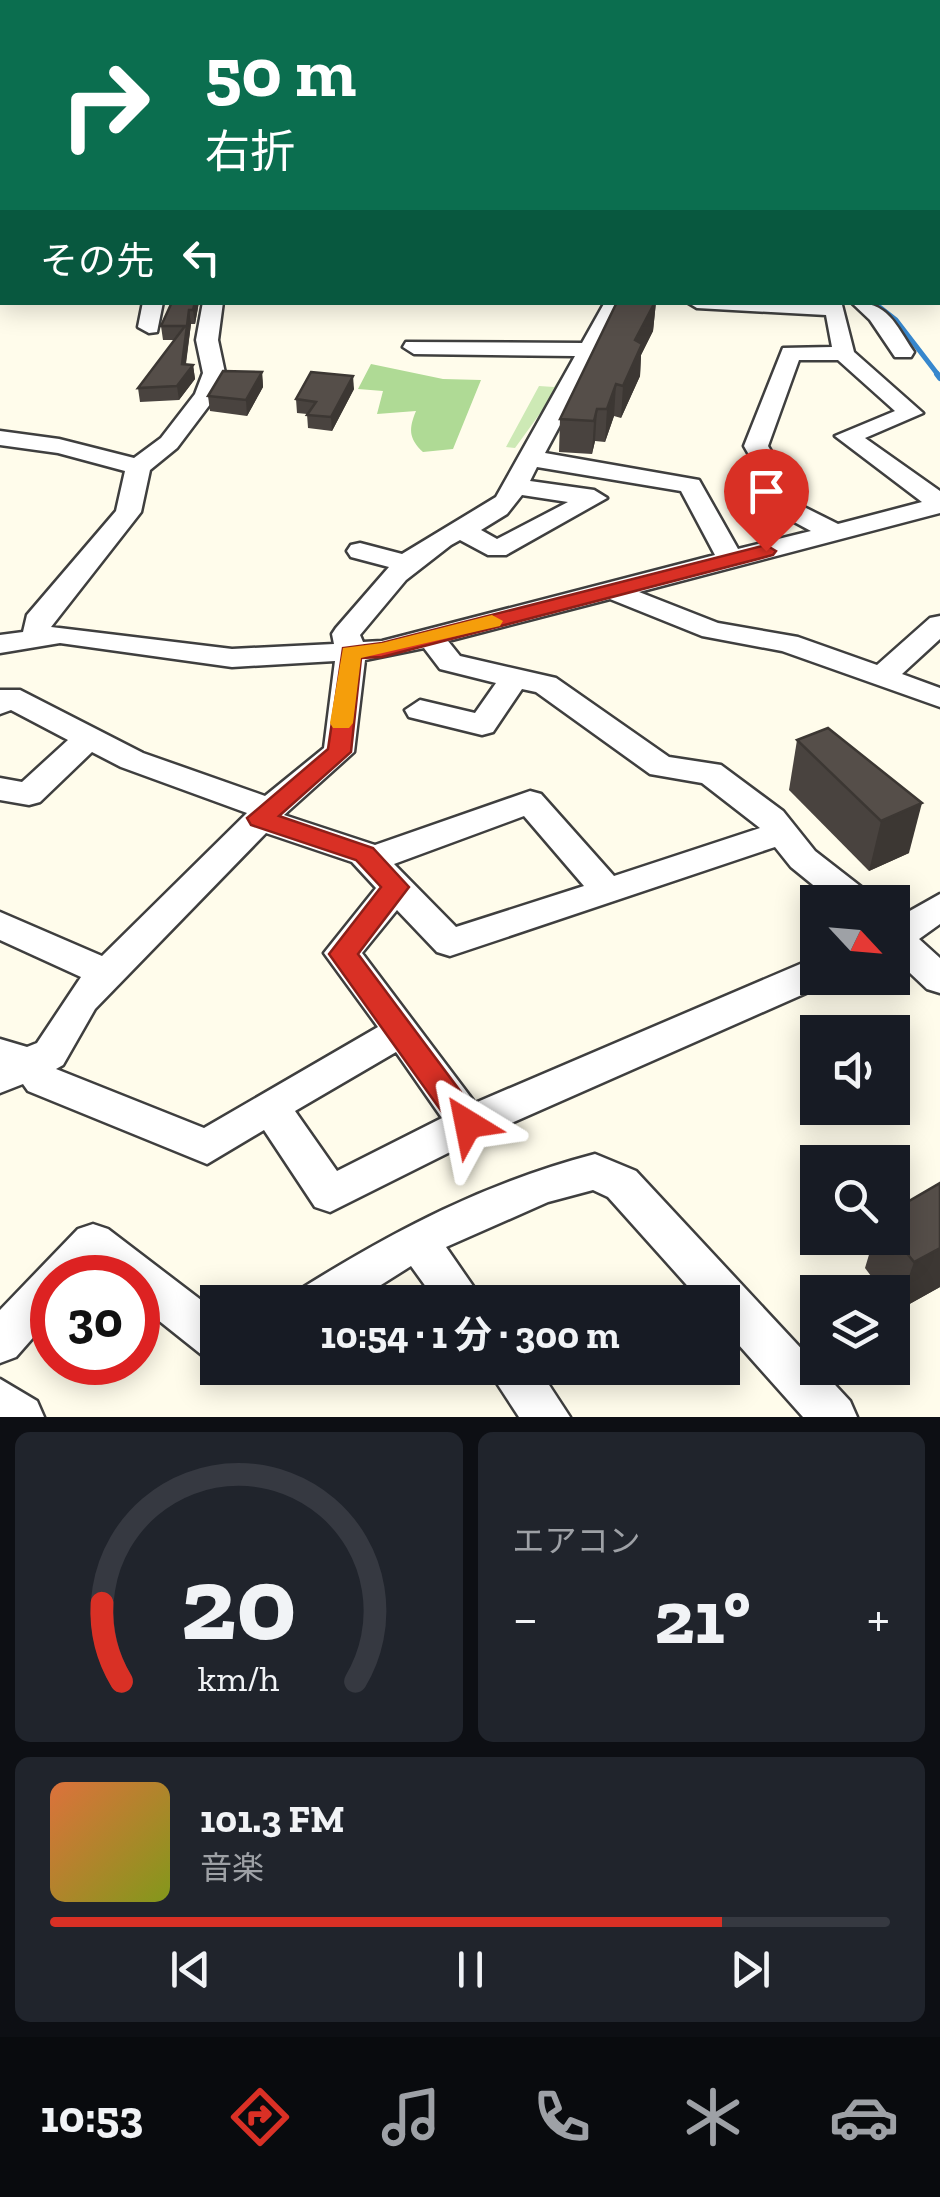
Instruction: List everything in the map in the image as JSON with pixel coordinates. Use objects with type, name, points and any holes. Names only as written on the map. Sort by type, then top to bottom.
[{"type":"street","points":[[149,327],[153,305]]},
{"type":"street","points":[[37,636],[37,621],[128,512],[138,466],[170,443],[211,386],[214,373],[207,340],[213,305]]},
{"type":"street","points":[[10,1065],[50,1054],[82,999],[265,814],[339,752],[350,652],[346,634],[407,564],[497,512],[614,305]]},
{"type":"street","points":[[749,305],[834,310],[844,354],[911,413],[847,436],[940,504]]},
{"type":"street","points":[[865,305],[878,316],[904,352]]},
{"type":"street","points":[[414,347],[590,350]]},
{"type":"street","points":[[836,533],[794,512],[756,446],[791,353],[844,354]]},
{"type":"street","points":[[0,438],[59,446],[138,466]]},
{"type":"street","points":[[530,458],[690,485],[731,560]]},
{"type":"street","points":[[461,530],[497,549],[594,498],[514,486]]},
{"type":"street","points":[[1,649],[37,636],[60,634],[232,658],[382,650],[940,504]]},
{"type":"street","points":[[360,551],[407,564]]},
{"type":"street","points":[[614,592],[712,630],[788,643],[940,698]]},
{"type":"street","points":[[881,676],[940,624]]},
{"type":"street","points":[[430,637],[450,662],[517,675],[559,694],[662,768],[710,773],[771,819],[803,859],[836,885]]},
{"type":"street","points":[[420,710],[482,724],[517,675]]},
{"type":"street","points":[[3,698],[132,760],[370,860],[450,943],[782,833]]},
{"type":"street","points":[[0,788],[30,794],[89,737]]},
{"type":"street","points":[[370,860],[530,802],[608,891]]},
{"type":"street","points":[[396,887],[342,954],[468,1124]]},
{"type":"street","points":[[910,926],[940,906]]},
{"type":"street","points":[[0,925],[107,974]]},
{"type":"street","points":[[910,953],[940,979]]},
{"type":"street","points":[[268,1106],[330,1194],[468,1124],[800,980]]},
{"type":"street","points":[[10,1065],[207,1148],[268,1106],[402,1031]]},
{"type":"street","points":[[344,1285],[416,1240],[542,1186],[595,1172],[622,1184],[834,1417]]},
{"type":"street","points":[[416,1240],[449,1285]]},
{"type":"street","points":[[81,1255],[92,1243],[107,1255]]},
{"type":"street","points":[[160,1296],[200,1326]]},
{"type":"street","points":[[0,1342],[30,1310]]},
{"type":"street","points":[[523,1385],[547,1417]]},
{"type":"street","points":[[0,1402],[21,1417]]},
{"type":"green space","points":[[371,364],[443,379],[481,380],[453,449],[423,452],[411,433],[416,411],[377,414],[383,391],[358,389]]},
{"type":"green space","points":[[560,378],[565,379],[515,448],[506,447],[539,386],[554,387]]},
{"type":"building","points":[[171,305],[194,305],[189,310],[182,364],[193,365],[177,386],[138,388],[185,326],[161,326]]},
{"type":"building","points":[[616,305],[653,305],[635,340],[642,344],[623,386],[616,384],[607,409],[597,409],[594,421],[560,419]]},
{"type":"building","points":[[223,371],[262,372],[246,400],[208,396]]},
{"type":"building","points":[[311,372],[353,376],[331,417],[307,415],[316,402],[296,399]]},
{"type":"building","points":[[828,728],[922,803],[881,821],[797,740]]},
{"type":"building","points":[[940,1183],[940,1248],[914,1262],[908,1255],[910,1200]]},
{"type":"waterway","points":[[877,305],[896,320],[939,376]]},
{"type":"waterway","points":[[937,374],[940,378]]},
{"type":"slow traffic","points":[[341,723],[350,652],[382,650],[492,621]]},
{"type":"route","points":[[468,1124],[342,954],[396,887],[364,854],[260,818],[339,752],[350,652],[382,650],[766,551]]}]
